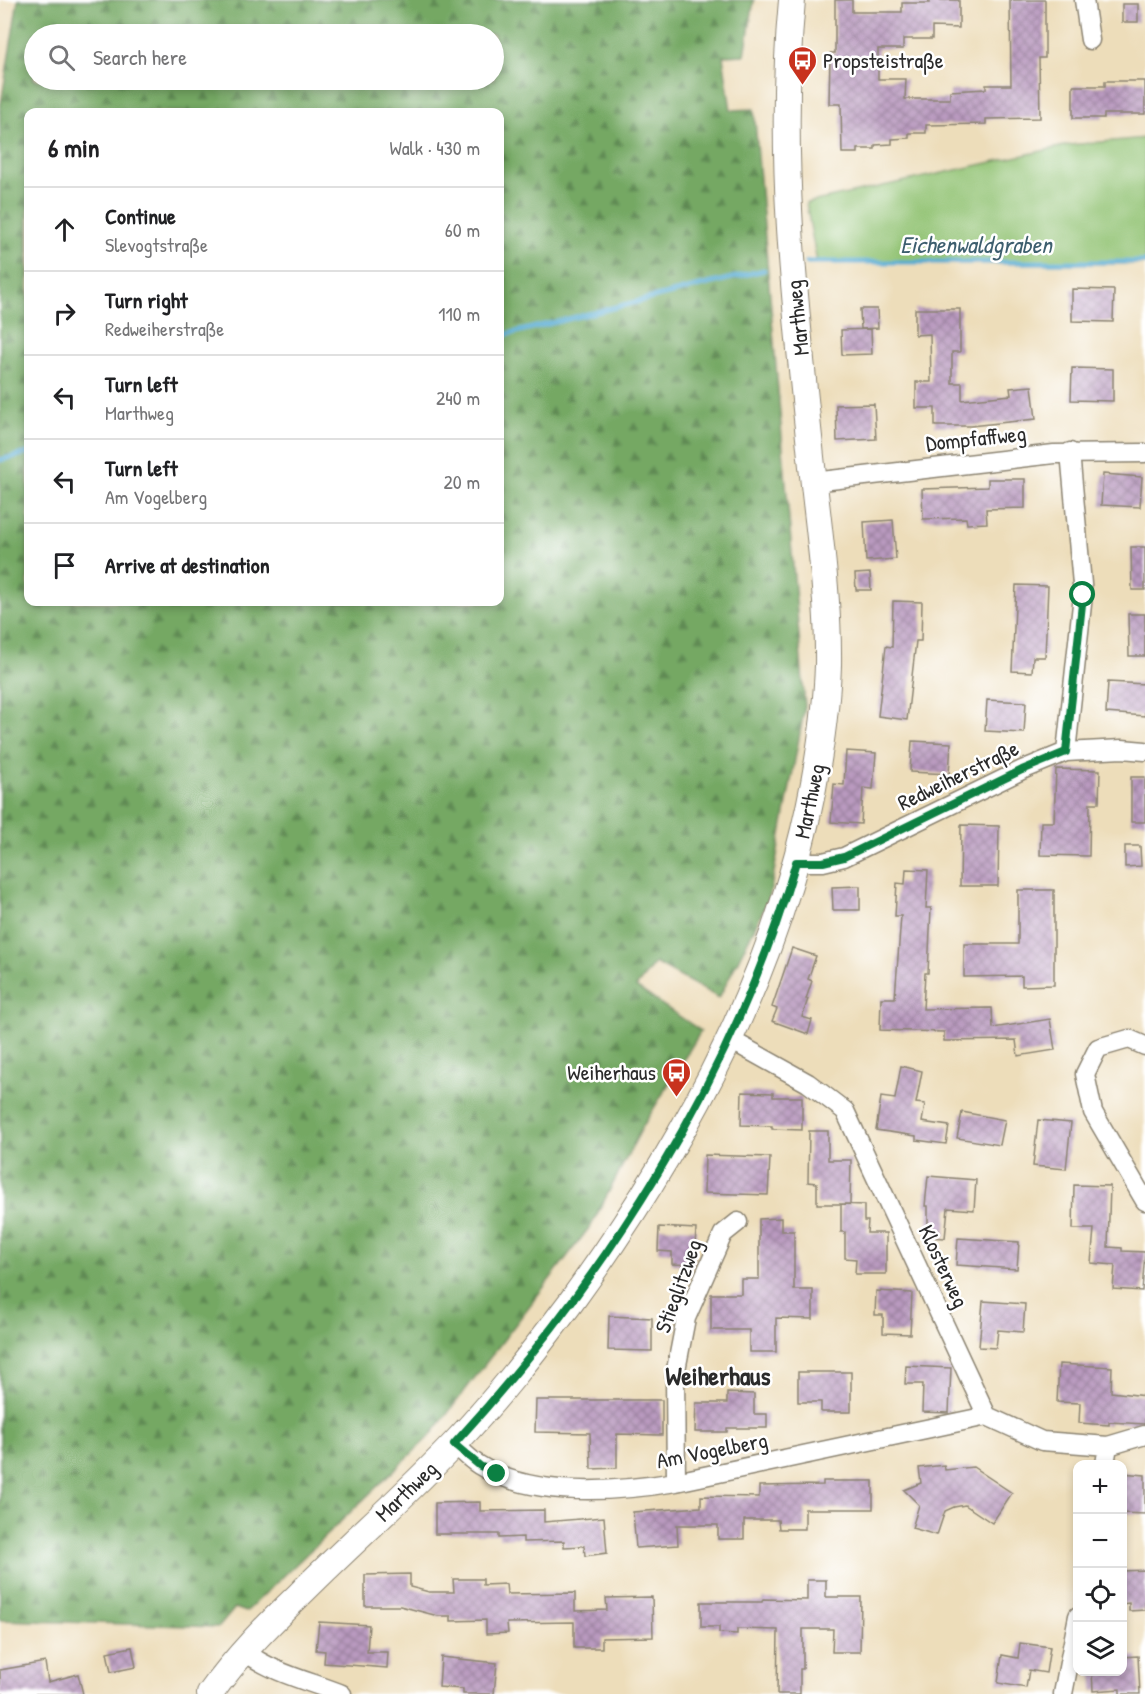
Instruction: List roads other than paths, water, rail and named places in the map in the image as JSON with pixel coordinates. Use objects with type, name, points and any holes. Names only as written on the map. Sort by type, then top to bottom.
[{"type":"main road","name":"Marthweg","points":[[210,1694],[244,1651],[277,1616],[454,1444],[530,1356],[612,1243],[668,1156],[729,1039],[776,926],[796,862],[815,775],[827,681],[826,610],[789,244],[786,112],[792,0]]},
{"type":"street","points":[[1084,0],[1090,40]]},
{"type":"street","name":"Dompfaffweg","points":[[813,482],[951,464],[1070,452],[1145,453]]},
{"type":"street","points":[[1066,752],[1083,595],[1070,452]]},
{"type":"street","name":"Redweiherstraße","points":[[796,862],[823,862],[844,857],[1022,770],[1066,752],[1122,749],[1145,751]]},
{"type":"street","name":"Klosterweg","points":[[729,1039],[808,1083],[845,1111],[987,1416]]},
{"type":"street","points":[[1145,1046],[1129,1040],[1098,1048],[1085,1074],[1093,1112],[1145,1201]]},
{"type":"street","name":"Stieglitzweg","points":[[676,1482],[675,1375],[687,1318],[723,1234],[738,1222]]},
{"type":"street","points":[[987,1416],[1042,1441],[1107,1455],[1145,1435]]},
{"type":"street","name":"Am Vogelberg","points":[[454,1444],[480,1466],[507,1477],[538,1486],[592,1491],[642,1488],[676,1482],[987,1416]]},
{"type":"street","points":[[1063,1694],[1076,1622]]},
{"type":"street","points":[[244,1651],[257,1661],[277,1670],[342,1694]]},
{"type":"waterway","name":"Eichenwaldgraben","points":[[807,262],[1145,262]]},
{"type":"waterway","name":"Eichenwaldgraben","points":[[504,335],[764,270]]},
{"type":"waterway","name":"Eichenwaldgraben","points":[[0,460],[24,454]]},
{"type":"place","name":"Propsteistraße","points":[[802,86]]},
{"type":"place","name":"Weiherhaus","points":[[677,1098]]},
{"type":"district","name":"Weiherhaus","points":[[718,1375]]}]
